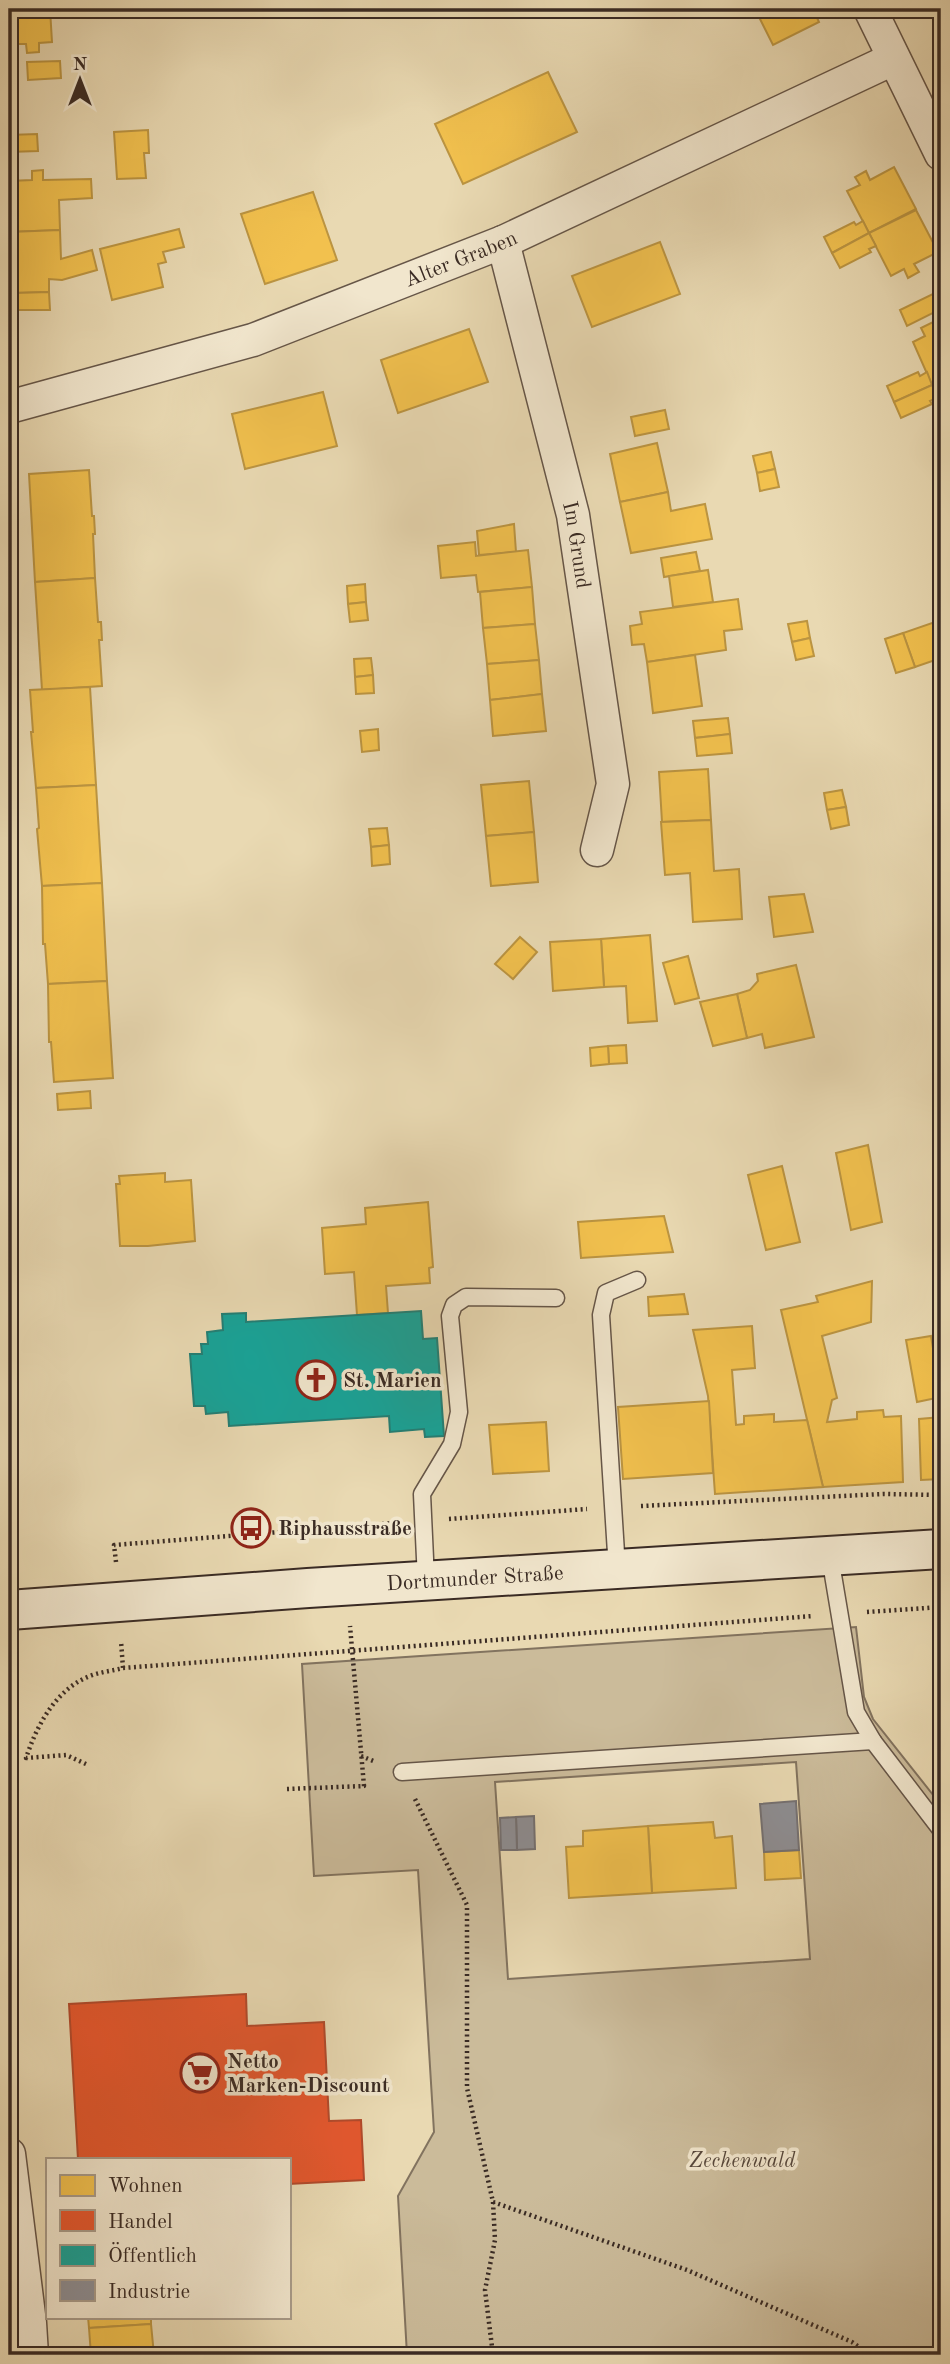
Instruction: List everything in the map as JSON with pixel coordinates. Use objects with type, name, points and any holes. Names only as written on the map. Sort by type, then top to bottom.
[{"type":"main road","name":"Dortmunder Straße","points":[[9,1610],[426,1580],[941,1549]]},
{"type":"street","points":[[870,9],[941,154]]},
{"type":"street","name":"Alter Graben","points":[[9,407],[253,340],[503,242],[894,59]]},
{"type":"street","name":"Im Grund","points":[[503,242],[573,515],[612,784],[597,850]]},
{"type":"street","points":[[9,2154],[32,2355]]},
{"type":"lane","points":[[617,1569],[601,1315],[606,1293],[637,1280]]},
{"type":"lane","points":[[426,1580],[422,1494],[452,1444],[459,1412],[450,1330],[450,1316],[454,1305],[466,1297],[556,1298]]},
{"type":"lane","points":[[830,1557],[856,1712],[873,1741],[941,1830]]},
{"type":"lane","points":[[402,1772],[873,1741]]},
{"type":"path","points":[[287,1789],[363,1786],[347,1586]]},
{"type":"path","points":[[123,1668],[941,1607]]},
{"type":"path","points":[[361,1756],[402,1772],[467,1905],[467,2088],[494,2202],[495,2240],[485,2290],[493,2355]]},
{"type":"path","points":[[494,2202],[687,2270],[852,2342],[870,2355]]},
{"type":"green space","name":"Zechenwald","points":[[856,1627],[864,1697],[873,1719],[941,1805],[941,2355],[407,2355],[398,2196],[434,2132],[418,1870],[314,1876],[302,1664]],"holes":[[[796,1762],[810,1959],[508,1979],[495,1782]]]},
{"type":"building: Wohnen","points":[[9,9],[50,9],[52,42],[39,43],[39,52],[27,53],[26,44],[9,44]]},
{"type":"building: Wohnen","points":[[59,9],[93,9],[93,10],[59,12]]},
{"type":"building: Wohnen","points":[[755,9],[813,9],[819,22],[773,45]]},
{"type":"building: Wohnen","points":[[60,61],[61,78],[28,80],[27,62]]},
{"type":"building: Wohnen","points":[[548,72],[577,132],[463,184],[435,124]]},
{"type":"building: Wohnen","points":[[148,130],[149,153],[144,153],[146,178],[117,179],[114,132]]},
{"type":"building: Wohnen","points":[[37,134],[38,151],[9,152],[9,135]]},
{"type":"building: Wohnen","points":[[894,167],[916,209],[869,233],[847,191],[860,185],[855,177],[866,171],[870,180]]},
{"type":"building: Wohnen","points":[[43,170],[43,180],[91,179],[92,198],[59,200],[60,230],[9,232],[9,181],[32,180],[32,171]]},
{"type":"building: Wohnen","points":[[313,192],[337,260],[265,284],[241,214]]},
{"type":"building: Wohnen","points":[[916,210],[938,252],[914,264],[919,272],[908,278],[904,269],[891,276],[869,233]]},
{"type":"building: Wohnen","points":[[863,221],[869,233],[832,253],[824,237],[854,222],[856,225]]},
{"type":"building: Wohnen","points":[[179,229],[184,247],[163,252],[166,262],[158,264],[163,287],[112,300],[100,249]]},
{"type":"building: Wohnen","points":[[60,230],[61,259],[92,250],[97,270],[62,280],[49,279],[49,292],[14,293],[13,282],[10,282],[9,232]]},
{"type":"building: Wohnen","points":[[869,233],[876,246],[869,249],[871,252],[840,268],[832,253]]},
{"type":"building: Wohnen","points":[[660,242],[680,294],[592,327],[572,276]]},
{"type":"building: Wohnen","points":[[941,290],[941,309],[907,326],[900,310]]},
{"type":"building: Wohnen","points":[[49,292],[50,310],[14,310],[14,293]]},
{"type":"building: Wohnen","points":[[933,322],[937,331],[941,329],[941,381],[932,385],[913,342],[925,336],[921,328]]},
{"type":"building: Wohnen","points":[[469,329],[488,382],[398,413],[381,360]]},
{"type":"building: Wohnen","points":[[918,372],[920,376],[927,372],[932,385],[894,402],[887,386]]},
{"type":"building: Wohnen","points":[[941,381],[941,406],[932,385]]},
{"type":"building: Wohnen","points":[[932,385],[937,398],[930,401],[932,404],[901,418],[894,402]]},
{"type":"building: Wohnen","points":[[323,392],[337,446],[245,469],[232,414]]},
{"type":"building: Wohnen","points":[[665,410],[669,429],[635,436],[631,417]]},
{"type":"building: Wohnen","points":[[657,443],[668,492],[620,502],[610,454]]},
{"type":"building: Wohnen","points":[[771,452],[775,469],[757,473],[753,456]]},
{"type":"building: Wohnen","points":[[775,469],[779,487],[760,491],[757,473]]},
{"type":"building: Wohnen","points":[[89,470],[95,534],[95,578],[35,582],[29,474]]},
{"type":"building: Wohnen","points":[[668,492],[671,511],[705,504],[712,539],[631,553],[620,502]]},
{"type":"building: Wohnen","points":[[514,524],[516,552],[479,555],[477,531]]},
{"type":"building: Wohnen","points":[[475,542],[476,556],[528,550],[532,587],[478,592],[476,575],[441,578],[438,546]]},
{"type":"building: Wohnen","points":[[696,552],[700,571],[664,577],[661,558]]},
{"type":"building: Wohnen","points":[[941,558],[941,577],[935,560]]},
{"type":"building: Wohnen","points":[[708,570],[713,602],[673,607],[669,576]]},
{"type":"building: Wohnen","points":[[95,578],[98,622],[101,622],[102,640],[99,640],[102,686],[42,690],[35,582]]},
{"type":"building: Wohnen","points":[[365,584],[366,602],[348,604],[347,586]]},
{"type":"building: Wohnen","points":[[532,587],[535,624],[483,628],[480,592]]},
{"type":"building: Wohnen","points":[[738,599],[742,629],[724,631],[726,650],[647,662],[644,644],[632,645],[630,626],[642,624],[640,612]]},
{"type":"building: Wohnen","points":[[366,602],[368,620],[350,622],[348,604]]},
{"type":"building: Wohnen","points":[[807,621],[810,638],[792,642],[788,624]]},
{"type":"building: Wohnen","points":[[935,622],[941,641],[941,658],[915,667],[903,633]]},
{"type":"building: Wohnen","points":[[535,624],[539,660],[487,664],[483,628]]},
{"type":"building: Wohnen","points":[[903,633],[915,667],[896,673],[885,639]]},
{"type":"building: Wohnen","points":[[810,638],[814,656],[796,660],[792,642]]},
{"type":"building: Wohnen","points":[[695,655],[702,706],[653,713],[647,662]]},
{"type":"building: Wohnen","points":[[371,658],[373,675],[355,677],[354,659]]},
{"type":"building: Wohnen","points":[[539,660],[542,694],[490,700],[487,664]]},
{"type":"building: Wohnen","points":[[373,675],[374,693],[356,694],[355,677]]},
{"type":"building: Wohnen","points":[[90,687],[96,785],[36,788],[30,690]]},
{"type":"building: Wohnen","points":[[542,694],[546,731],[493,736],[490,700]]},
{"type":"building: Wohnen","points":[[728,718],[730,734],[695,738],[693,721]]},
{"type":"building: Wohnen","points":[[378,729],[379,750],[362,752],[360,731]]},
{"type":"building: Wohnen","points":[[730,734],[732,753],[697,756],[695,738]]},
{"type":"building: Wohnen","points":[[708,769],[711,820],[662,822],[659,772]]},
{"type":"building: Wohnen","points":[[529,781],[534,832],[486,836],[481,785]]},
{"type":"building: Wohnen","points":[[96,785],[102,883],[42,886],[36,788]]},
{"type":"building: Wohnen","points":[[842,790],[846,807],[827,810],[824,793]]},
{"type":"building: Wohnen","points":[[846,807],[849,825],[831,829],[827,810]]},
{"type":"building: Wohnen","points":[[711,820],[714,871],[739,869],[742,919],[693,922],[690,873],[665,875],[661,822]]},
{"type":"building: Wohnen","points":[[387,828],[389,845],[371,847],[369,829]]},
{"type":"building: Wohnen","points":[[534,832],[538,882],[491,886],[486,836]]},
{"type":"building: Wohnen","points":[[389,845],[390,864],[372,866],[371,847]]},
{"type":"building: Wohnen","points":[[102,883],[107,981],[48,984],[43,944],[42,886]]},
{"type":"building: Wohnen","points":[[804,894],[813,932],[774,937],[769,897]]},
{"type":"building: Wohnen","points":[[650,935],[657,1021],[628,1023],[626,986],[604,987],[601,939]]},
{"type":"building: Wohnen","points":[[520,937],[537,952],[513,979],[495,964]]},
{"type":"building: Wohnen","points":[[601,939],[604,987],[553,991],[550,942]]},
{"type":"building: Wohnen","points":[[688,956],[699,998],[675,1004],[663,963]]},
{"type":"building: Wohnen","points":[[796,965],[814,1037],[765,1048],[762,1034],[747,1038],[737,994],[750,990],[758,981],[757,974]]},
{"type":"building: Wohnen","points":[[107,981],[113,1078],[54,1082],[49,1042],[48,984]]},
{"type":"building: Wohnen","points":[[737,994],[747,1038],[713,1046],[700,1002]]},
{"type":"building: Wohnen","points":[[626,1045],[627,1063],[609,1064],[608,1046]]},
{"type":"building: Wohnen","points":[[608,1046],[609,1064],[591,1066],[590,1048]]},
{"type":"building: Wohnen","points":[[90,1091],[91,1108],[58,1110],[57,1094]]},
{"type":"building: Wohnen","points":[[868,1145],[882,1222],[851,1230],[836,1153]]},
{"type":"building: Wohnen","points":[[782,1166],[800,1242],[766,1250],[748,1175]]},
{"type":"building: Wohnen","points":[[165,1173],[165,1182],[191,1180],[195,1241],[120,1246],[116,1184],[120,1184],[119,1176]]},
{"type":"building: Wohnen","points":[[428,1202],[433,1267],[429,1268],[430,1283],[386,1286],[388,1313],[357,1315],[354,1272],[325,1274],[322,1228],[366,1224],[365,1208]]},
{"type":"building: Wohnen","points":[[664,1216],[673,1252],[581,1258],[578,1222]]},
{"type":"building: Wohnen","points":[[872,1281],[871,1322],[822,1336],[837,1398],[832,1400],[827,1422],[857,1419],[857,1412],[883,1410],[884,1417],[901,1416],[903,1482],[823,1487],[781,1310],[818,1302],[816,1296]]},
{"type":"building: Wohnen","points":[[684,1294],[688,1314],[649,1316],[648,1297]]},
{"type":"building: Wohnen","points":[[752,1326],[755,1368],[732,1370],[736,1425],[744,1424],[744,1416],[774,1414],[774,1422],[807,1420],[823,1487],[715,1494],[708,1396],[693,1330]]},
{"type":"building: Wohnen","points":[[931,1336],[941,1397],[917,1402],[906,1340]]},
{"type":"building: Wohnen","points":[[709,1401],[713,1473],[623,1479],[618,1407]]},
{"type":"building: Wohnen","points":[[941,1417],[941,1479],[921,1480],[919,1419]]},
{"type":"building: Wohnen","points":[[546,1422],[549,1471],[493,1474],[489,1425]]},
{"type":"building: Wohnen","points":[[713,1822],[715,1838],[732,1836],[736,1888],[652,1893],[648,1826]]},
{"type":"building: Wohnen","points":[[648,1826],[652,1893],[569,1898],[566,1847],[583,1846],[583,1831]]},
{"type":"building: Wohnen","points":[[799,1850],[801,1878],[765,1880],[764,1852]]},
{"type":"building: Wohnen","points":[[88,2318],[151,2318],[151,2324],[89,2328]]},
{"type":"building: Wohnen","points":[[151,2324],[154,2355],[91,2355],[89,2328]]},
{"type":"building: Handel","name":"Netto Marken-Discount","points":[[246,1994],[247,2026],[324,2022],[329,2121],[361,2120],[364,2180],[290,2184],[290,2158],[78,2158],[69,2004]]},
{"type":"building: Öffentlich","name":"St. Marien","points":[[421,1311],[423,1339],[437,1338],[444,1436],[425,1437],[424,1429],[390,1432],[389,1416],[229,1426],[228,1412],[206,1414],[205,1406],[194,1406],[190,1354],[202,1354],[201,1344],[208,1344],[207,1332],[223,1330],[222,1314],[246,1313],[246,1322]]},
{"type":"building: Industrie","points":[[796,1801],[799,1850],[764,1852],[760,1804]]},
{"type":"building: Industrie","points":[[534,1816],[535,1849],[517,1850],[516,1817]]},
{"type":"building: Industrie","points":[[516,1817],[517,1850],[501,1850],[500,1818]]},
{"type":"place","name":"St. Marien","points":[[316,1380]]},
{"type":"place","name":"Riphausstraße","points":[[251,1528]]},
{"type":"place","name":"Netto Marken-Discount","points":[[200,2073]]}]
